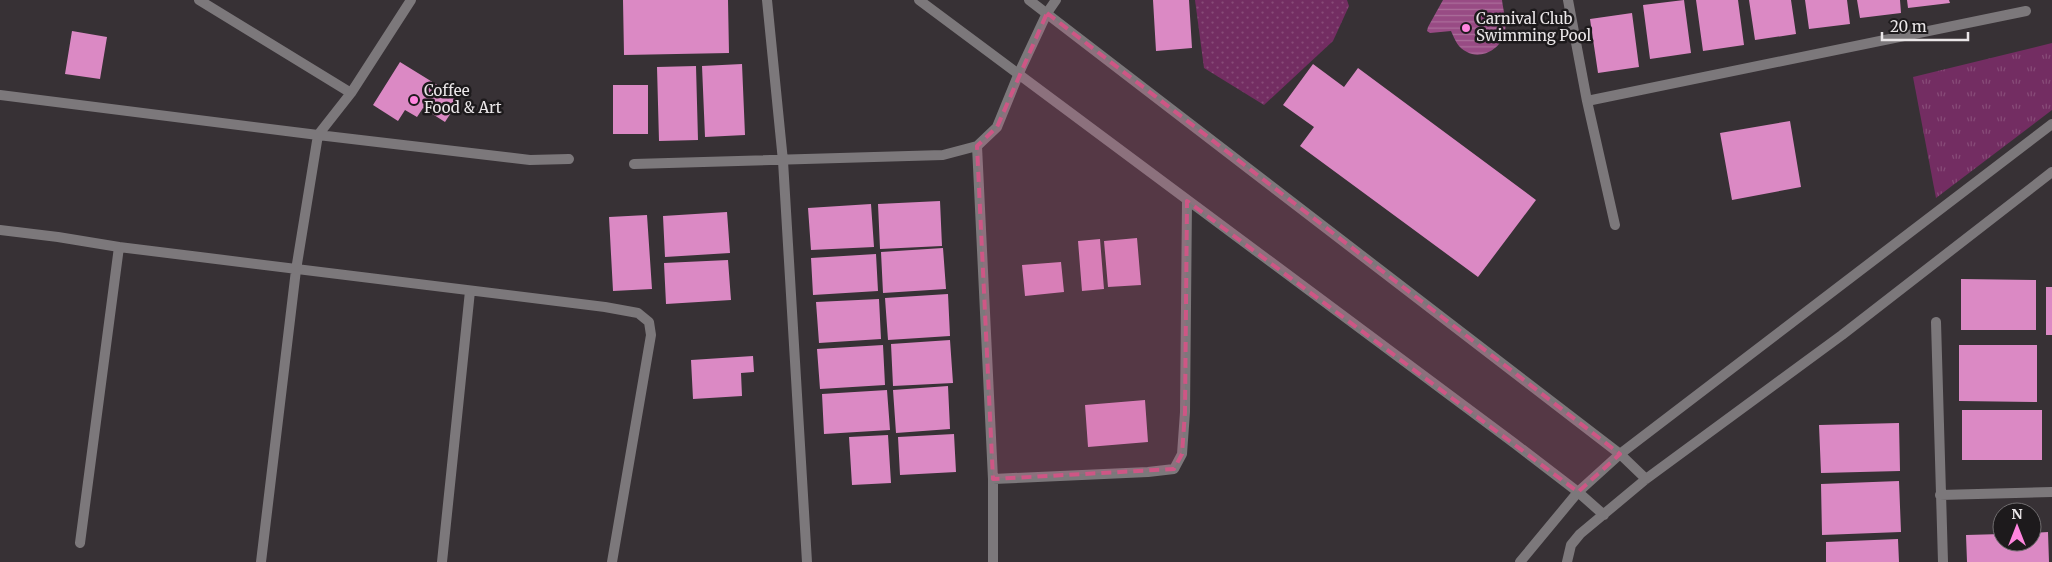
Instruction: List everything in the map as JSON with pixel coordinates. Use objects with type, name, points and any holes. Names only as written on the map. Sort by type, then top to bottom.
[{"type":"street","points":[[199,0],[352,93]]},
{"type":"street","points":[[261,562],[296,270],[318,135],[352,93],[411,0]]},
{"type":"street","points":[[767,0],[783,161],[807,562]]},
{"type":"street","points":[[919,0],[1578,492],[1604,515]]},
{"type":"street","points":[[1029,0],[1620,454],[1646,479]]},
{"type":"street","points":[[634,164],[943,155],[977,146],[997,127],[1019,73],[1047,13],[1056,0]]},
{"type":"street","points":[[1568,0],[1587,101],[1615,224]]},
{"type":"street","points":[[1587,101],[2026,11]]},
{"type":"street","points":[[0,95],[530,160],[569,159]]},
{"type":"street","points":[[1520,562],[1578,492],[1620,454],[2052,124]]},
{"type":"street","points":[[977,146],[993,479],[993,562]]},
{"type":"street","points":[[1567,562],[1571,545],[1580,534],[1646,479],[1842,335],[2052,172]]},
{"type":"street","points":[[993,479],[1148,472],[1174,469],[1182,454],[1185,412],[1187,201]]},
{"type":"street","points":[[0,230],[58,236],[119,247],[296,270],[605,307],[638,313],[649,322],[651,335],[612,562]]},
{"type":"street","points":[[80,543],[119,247]]},
{"type":"street","points":[[442,562],[470,291]]},
{"type":"street","points":[[1936,322],[1943,562]]},
{"type":"street","points":[[1940,495],[2052,492]]},
{"type":"highlighted area","points":[[1047,13],[1620,454],[1578,492],[1187,201],[1185,412],[1182,454],[1174,469],[993,479],[977,146],[997,127]]},
{"type":"green space","points":[[1195,0],[1347,0],[1349,6],[1333,41],[1264,105],[1204,68]]},
{"type":"green space","points":[[2052,43],[2052,110],[1936,198],[1913,77]]},
{"type":"shaded area","name":"Carnival Club Swimming Pool","points":[[1443,0],[1502,0],[1506,27],[1499,45],[1484,54],[1472,54],[1459,46],[1451,31],[1430,33],[1427,31]]},
{"type":"building","points":[[623,0],[728,0],[729,53],[624,55]]},
{"type":"building","points":[[1153,0],[1189,0],[1192,48],[1156,51]]},
{"type":"building","points":[[1684,0],[1691,53],[1650,59],[1643,5]]},
{"type":"building","points":[[1696,0],[1738,0],[1744,45],[1703,51]]},
{"type":"building","points":[[1749,0],[1791,0],[1796,34],[1755,40]]},
{"type":"building","points":[[1805,0],[1847,0],[1850,24],[1809,29]]},
{"type":"building","points":[[1857,0],[1900,0],[1901,13],[1860,18]]},
{"type":"building","points":[[1907,0],[1949,0],[1950,3],[1908,8]]},
{"type":"building","points":[[1632,13],[1639,67],[1598,73],[1590,19]]},
{"type":"building","points":[[72,31],[107,37],[100,79],[65,74]]},
{"type":"building","points":[[400,62],[460,99],[445,122],[423,108],[417,117],[405,110],[398,121],[373,105]]},
{"type":"building","points":[[742,64],[745,135],[705,137],[702,66]]},
{"type":"building","points":[[1313,64],[1344,87],[1358,68],[1536,200],[1478,277],[1300,146],[1314,127],[1283,105]]},
{"type":"building","points":[[696,66],[698,140],[659,141],[657,67]]},
{"type":"building","points":[[613,85],[648,85],[648,134],[613,134]]},
{"type":"building","points":[[1790,121],[1801,187],[1732,200],[1720,133]]},
{"type":"building","points":[[940,201],[942,246],[880,249],[878,204]]},
{"type":"building","points":[[871,204],[874,247],[811,250],[808,208]]},
{"type":"building","points":[[727,212],[730,253],[665,257],[663,216]]},
{"type":"building","points":[[647,215],[652,289],[613,291],[609,217]]},
{"type":"building","points":[[1137,238],[1141,285],[1108,287],[1104,241]]},
{"type":"building","points":[[1100,239],[1104,289],[1082,291],[1078,241]]},
{"type":"building","points":[[943,248],[946,289],[883,293],[881,252]]},
{"type":"building","points":[[876,254],[878,291],[813,295],[811,258]]},
{"type":"building","points":[[728,260],[731,300],[666,304],[664,263]]},
{"type":"building","points":[[1061,262],[1064,292],[1025,296],[1022,265]]},
{"type":"building","points":[[1961,279],[2036,280],[2036,330],[1961,330]]},
{"type":"building","points":[[2046,287],[2052,287],[2052,335],[2046,335]]},
{"type":"building","points":[[948,294],[950,336],[888,340],[885,298]]},
{"type":"building","points":[[879,299],[881,339],[819,343],[816,302]]},
{"type":"building","points":[[950,340],[953,383],[893,386],[891,344]]},
{"type":"building","points":[[883,345],[885,385],[820,389],[817,349]]},
{"type":"building","points":[[1959,345],[2037,345],[2037,402],[1959,401]]},
{"type":"building","points":[[753,356],[754,372],[741,373],[742,396],[693,399],[691,360]]},
{"type":"building","points":[[948,386],[950,429],[896,433],[893,390]]},
{"type":"building","points":[[887,390],[890,430],[824,434],[822,394]]},
{"type":"building","points":[[1145,400],[1148,442],[1088,447],[1085,405]]},
{"type":"building","points":[[1962,410],[2042,410],[2042,460],[1962,460]]},
{"type":"building","points":[[1899,423],[1900,471],[1821,473],[1819,425]]},
{"type":"building","points":[[954,434],[956,472],[900,475],[898,437]]},
{"type":"building","points":[[888,435],[891,483],[852,485],[849,437]]},
{"type":"building","points":[[1899,481],[1901,532],[1822,535],[1821,484]]},
{"type":"building","points":[[2042,532],[2048,532],[2049,562],[1967,562],[1966,535],[1992,534],[1992,552],[2042,552]]},
{"type":"building","points":[[1898,539],[1899,562],[1826,562],[1826,542]]},
{"type":"place","name":"Carnival Club Swimming Pool","points":[[1466,28]]},
{"type":"place","name":"Coffee Food & Art","points":[[414,100]]}]
